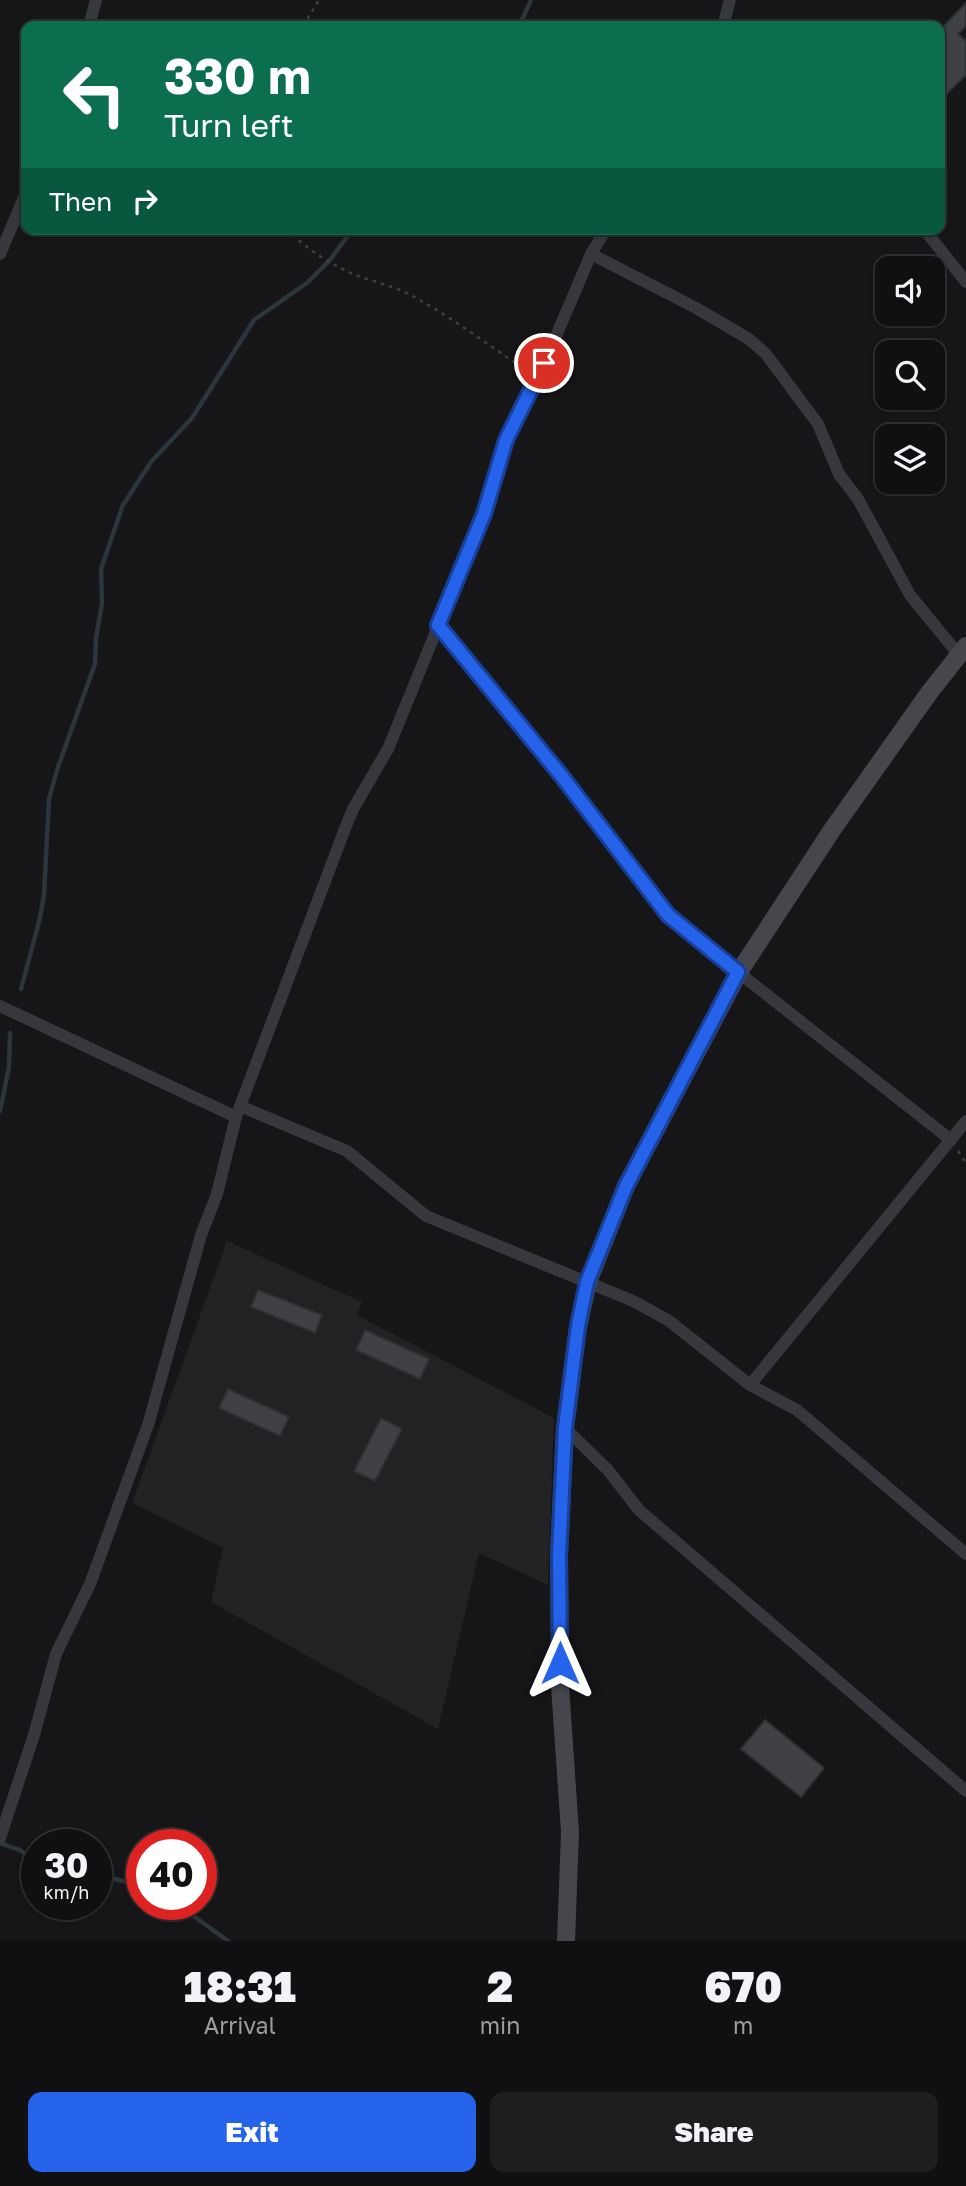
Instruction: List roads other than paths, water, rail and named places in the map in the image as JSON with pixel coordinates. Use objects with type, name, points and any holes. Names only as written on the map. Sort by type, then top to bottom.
[{"type":"street","points":[[90,21],[96,0]]},
{"type":"street","points":[[724,21],[730,0]]},
{"type":"street","points":[[0,254],[21,204]]},
{"type":"street","points":[[0,1838],[34,1735],[56,1654],[90,1584],[148,1425],[201,1235],[217,1194],[238,1111],[353,809],[388,749],[484,514],[506,440],[551,348],[591,254],[602,235]]},
{"type":"street","points":[[929,235],[966,282]]},
{"type":"street","points":[[566,1941],[570,1822],[560,1686],[559,1567],[565,1428],[578,1326],[587,1282],[626,1186],[738,972],[832,830],[962,650],[910,595],[858,499],[838,474],[818,424],[766,354],[749,339],[696,308],[591,254]]},
{"type":"street","points":[[438,625],[560,774],[668,915],[951,1140]]},
{"type":"street","points":[[0,1006],[238,1111],[324,1139],[347,1151],[426,1216],[633,1301],[668,1320],[751,1385],[797,1410],[966,1554]]},
{"type":"street","points":[[751,1385],[966,1121]]},
{"type":"street","points":[[565,1428],[608,1470],[639,1510],[966,1791]]},
{"type":"waterway","points":[[521,21],[531,0]]},
{"type":"waterway","points":[[21,989],[44,895],[49,799],[95,664],[102,603],[101,569],[123,505],[151,462],[192,418],[254,320],[307,283],[329,261],[348,235]]},
{"type":"waterway","points":[[0,1111],[9,1067],[10,1033]]},
{"type":"waterway","points":[[0,1843],[21,1851]]},
{"type":"waterway","points":[[112,1878],[126,1882]]},
{"type":"waterway","points":[[199,1920],[228,1941]]}]
